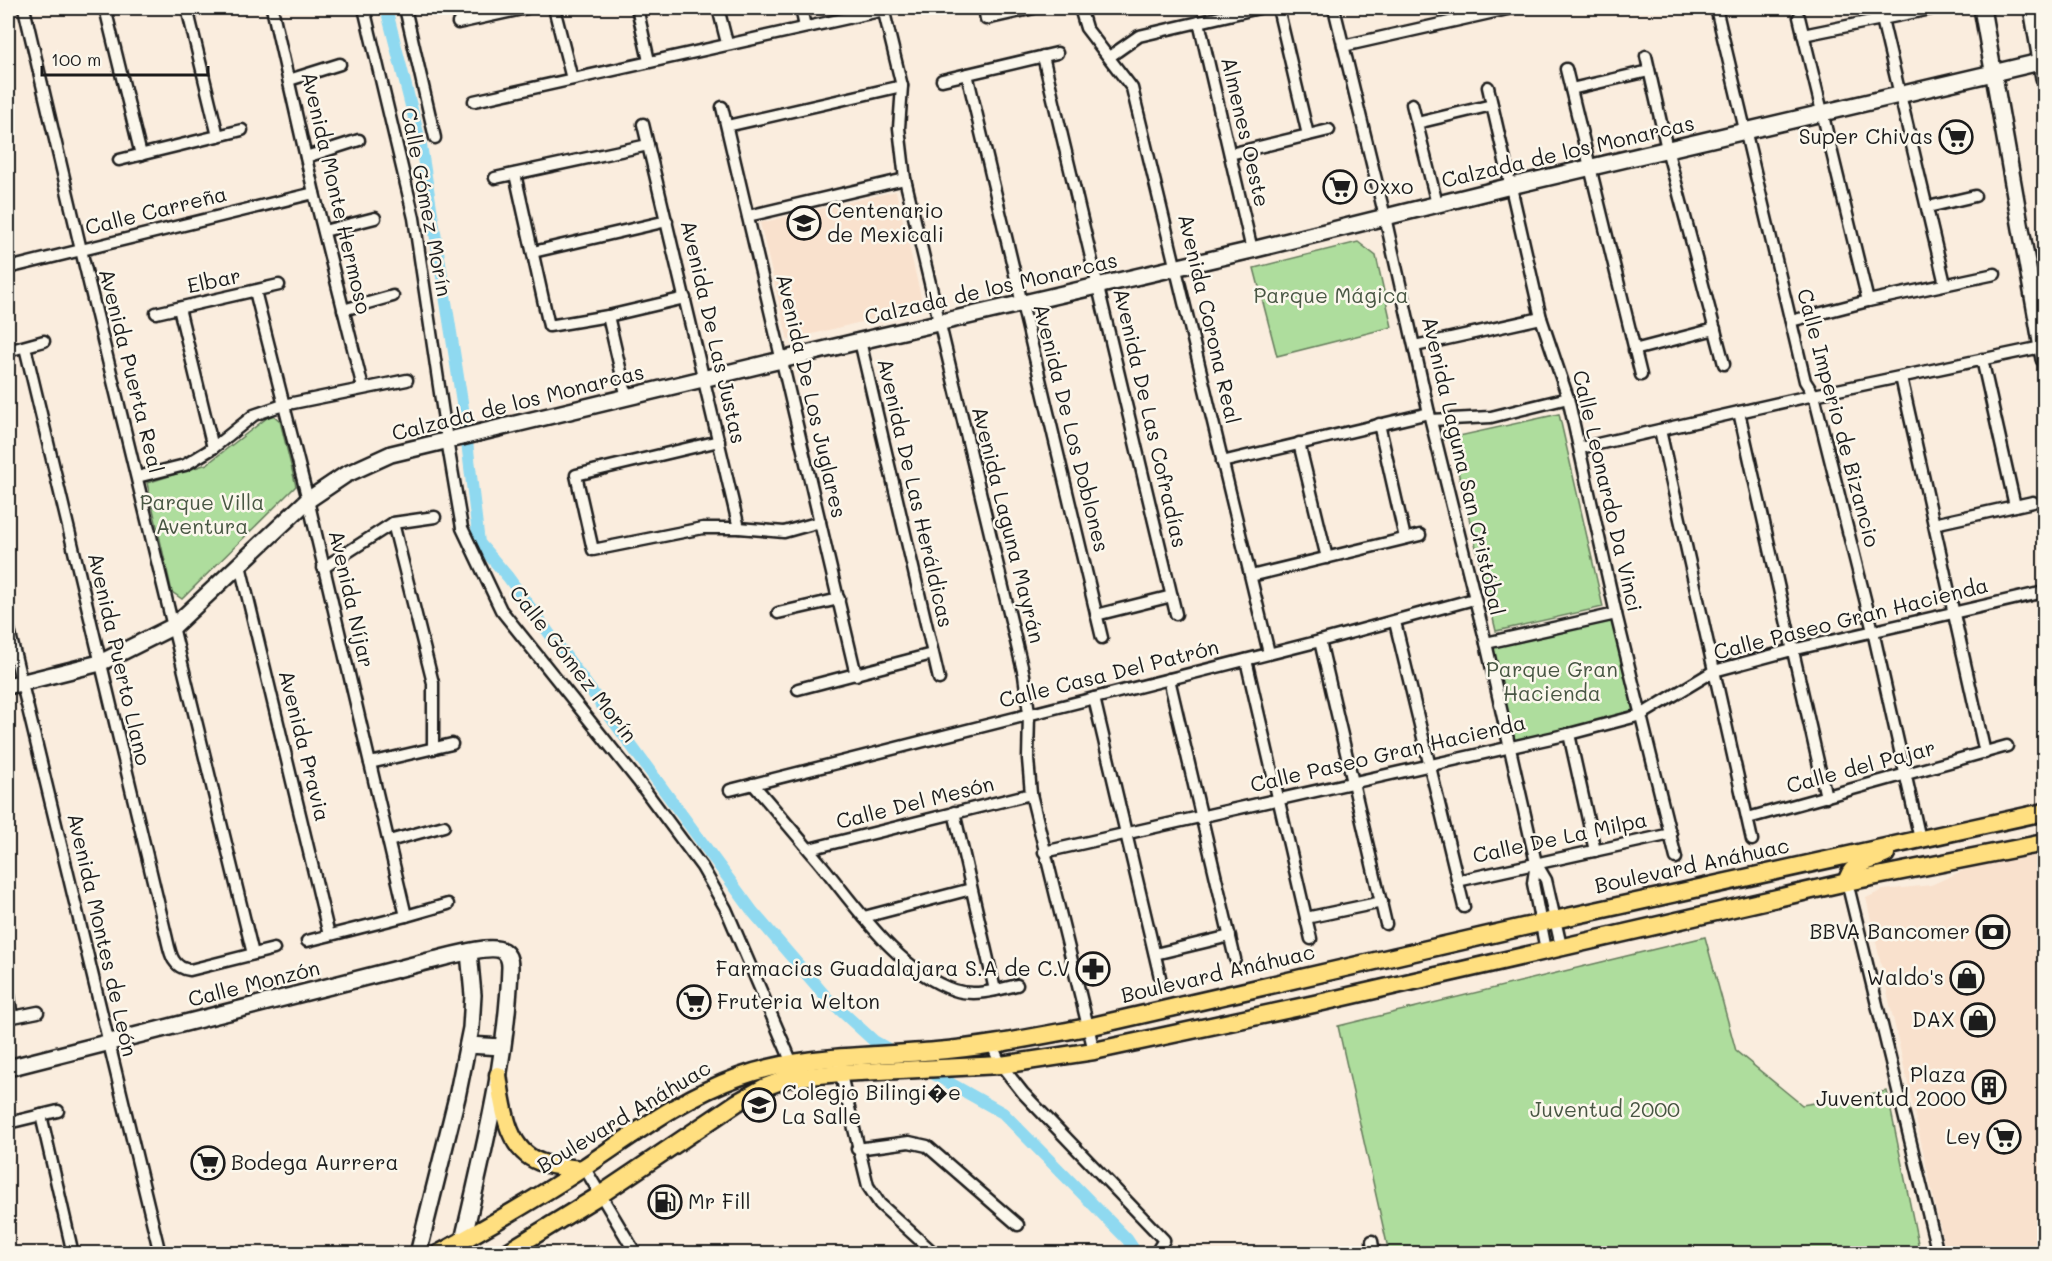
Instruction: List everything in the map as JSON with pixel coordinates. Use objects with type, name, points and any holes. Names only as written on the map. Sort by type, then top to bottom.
[{"type":"main road","name":"Boulevard Anáhuac","points":[[504,1254],[600,1195],[752,1094],[789,1078],[884,1054],[938,1051],[1088,1027],[1547,921],[2044,812]]},
{"type":"main road","points":[[1847,882],[1848,873],[1853,868],[1920,839]]},
{"type":"main road","name":"Boulevard Anáhuac","points":[[438,1254],[461,1247],[690,1099],[755,1071],[792,1063],[914,1070],[1001,1065],[1094,1051],[1304,1006],[1847,882],[2044,843]]},
{"type":"main road","points":[[498,1075],[507,1121],[520,1147],[528,1156],[541,1162],[583,1168]]},
{"type":"street","name":"Avenida Puerta Real","points":[[24,8],[252,954]]},
{"type":"street","points":[[105,8],[141,155]]},
{"type":"street","points":[[188,8],[218,136]]},
{"type":"street","name":"Avenida Monte Hermoso","points":[[272,8],[314,193],[363,388]]},
{"type":"street","name":"Calle Gómez Morín","points":[[364,8],[414,218],[451,439],[462,528],[501,610],[638,781],[716,890],[792,1063]]},
{"type":"street","name":"Calle Gómez Morín","points":[[405,8],[435,138]]},
{"type":"street","points":[[458,23],[527,8]]},
{"type":"street","points":[[554,8],[572,79]]},
{"type":"street","points":[[636,8],[649,62]]},
{"type":"street","points":[[718,8],[727,43]]},
{"type":"street","points":[[801,8],[805,27]]},
{"type":"street","points":[[984,8],[986,19],[1034,8]]},
{"type":"street","name":"Avenida Corona Real","points":[[1080,8],[1086,28],[1132,88],[1269,653]]},
{"type":"street","points":[[1109,57],[1140,36],[1260,8]]},
{"type":"street","points":[[1278,8],[1308,135]]},
{"type":"street","name":"Avenida Laguna San Cristóbal","points":[[1334,8],[1385,217],[1430,417],[1486,643],[1536,863],[1546,880],[1547,921],[1554,948]]},
{"type":"street","points":[[1343,46],[1506,8]]},
{"type":"street","name":"Calle Imperio de Bizancio","points":[[1716,8],[1804,381],[1814,395],[1873,631],[1920,839]]},
{"type":"street","points":[[1580,448],[1982,359],[2043,353],[1982,8]]},
{"type":"street","points":[[2032,8],[2043,61],[2044,78]]},
{"type":"street","points":[[474,101],[884,9]]},
{"type":"street","name":"Avenida Laguna Mayrán","points":[[884,9],[902,86],[899,128],[905,179],[1024,675],[1029,713],[1028,759],[1031,794],[1094,1051]]},
{"type":"street","points":[[1803,35],[1931,9]]},
{"type":"street","points":[[1799,17],[1868,301]]},
{"type":"street","points":[[1882,19],[1945,284]]},
{"type":"street","name":"Almenes Oeste","points":[[1199,22],[1252,250]]},
{"type":"street","points":[[942,80],[1057,53]]},
{"type":"street","name":"Avenida De Las Cofradías","points":[[1044,56],[1176,614]]},
{"type":"street","points":[[1646,56],[1667,149],[1724,364]]},
{"type":"street","name":"Calzada de los Monarcas","points":[[14,684],[100,663],[174,626],[308,500],[345,475],[391,454],[2043,61]]},
{"type":"street","points":[[289,80],[340,64]]},
{"type":"street","points":[[1566,69],[1641,375]]},
{"type":"street","points":[[1571,89],[1649,71]]},
{"type":"street","name":"Avenida De Los Doblones","points":[[967,74],[1020,304],[1102,638]]},
{"type":"street","points":[[727,126],[902,86]]},
{"type":"street","name":"Calle Leonardo Da Vinci","points":[[1488,87],[1541,318],[1568,398],[1616,614],[1676,858]]},
{"type":"street","points":[[1412,104],[1437,204]]},
{"type":"street","points":[[1417,123],[1492,105]]},
{"type":"street","name":"Avenida De Los Juglares","points":[[722,107],[856,675]]},
{"type":"street","name":"Avenida De Las Justas","points":[[644,124],[739,528]]},
{"type":"street","points":[[119,160],[243,130]]},
{"type":"street","points":[[1230,154],[1329,130]]},
{"type":"street","points":[[306,157],[359,140]]},
{"type":"street","points":[[495,178],[648,145]]},
{"type":"street","points":[[515,174],[549,326],[608,316],[685,298]]},
{"type":"street","points":[[748,216],[905,179]]},
{"type":"street","name":"Calle Carreña","points":[[8,268],[314,193]]},
{"type":"street","points":[[1928,207],[1976,196]]},
{"type":"street","points":[[324,231],[375,218]]},
{"type":"street","points":[[533,252],[667,221]]},
{"type":"street","points":[[1791,321],[1868,301],[1995,274]]},
{"type":"street","name":"Elbar","points":[[156,313],[279,285]]},
{"type":"street","name":"Avenida Níjar","points":[[255,291],[308,500],[406,916]]},
{"type":"street","points":[[343,310],[393,296]]},
{"type":"street","points":[[179,308],[213,448]]},
{"type":"street","points":[[608,316],[627,398]]},
{"type":"street","points":[[1415,346],[1541,318]]},
{"type":"street","points":[[1634,350],[1715,329]]},
{"type":"street","points":[[8,351],[44,341]]},
{"type":"street","name":"Avenida De Las Heráldicas","points":[[860,341],[939,679]]},
{"type":"street","name":"Avenida Puerto Llano","points":[[25,346],[171,955],[178,967],[190,970],[252,954]]},
{"type":"street","points":[[1982,359],[2015,506]]},
{"type":"street","points":[[1901,377],[1985,753]]},
{"type":"street","points":[[137,477],[185,465],[213,448],[254,415],[283,405],[407,380]]},
{"type":"street","points":[[1222,462],[1379,424],[1430,417],[1491,417],[1568,398]]},
{"type":"street","points":[[1739,412],[1826,797]]},
{"type":"street","points":[[1379,424],[1405,538]]},
{"type":"street","points":[[1660,430],[1752,840]]},
{"type":"street","points":[[719,441],[576,475],[593,550],[703,528],[784,532],[820,522]]},
{"type":"street","points":[[1299,443],[1327,558]]},
{"type":"street","points":[[1934,524],[2033,502]]},
{"type":"street","points":[[323,568],[393,523],[435,517]]},
{"type":"street","points":[[393,523],[433,683],[433,749]]},
{"type":"street","points":[[1251,576],[1420,535]]},
{"type":"street","name":"Avenida Pravia","points":[[240,565],[329,935]]},
{"type":"street","name":"Calle Paseo Gran Hacienda","points":[[1044,852],[1569,734],[1641,715],[1714,671],[1792,650],[2044,592]]},
{"type":"street","points":[[1096,615],[1172,596]]},
{"type":"street","points":[[778,613],[839,599]]},
{"type":"street","name":"Calle Casa Del Patrón","points":[[730,790],[1395,622],[1474,599]]},
{"type":"street","points":[[1486,643],[1616,614]]},
{"type":"street","points":[[1395,622],[1464,907]]},
{"type":"street","name":"Avenida Montes de León","points":[[8,626],[14,684],[108,1043],[160,1254]]},
{"type":"street","points":[[1320,641],[1386,924]]},
{"type":"street","points":[[798,689],[932,654]]},
{"type":"street","points":[[1246,660],[1311,939]]},
{"type":"street","points":[[1169,679],[1235,959]]},
{"type":"street","points":[[1094,698],[1160,977]]},
{"type":"street","points":[[1569,734],[1595,851]]},
{"type":"street","points":[[370,763],[452,744]]},
{"type":"street","name":"Calle del Pajar","points":[[1748,818],[2007,746]]},
{"type":"street","points":[[753,784],[864,916],[900,955],[929,978],[956,991],[978,993],[1017,985]]},
{"type":"street","name":"Calle Del Mesón","points":[[809,849],[1031,794]]},
{"type":"street","points":[[954,813],[995,990]]},
{"type":"street","points":[[389,841],[444,826]]},
{"type":"street","name":"Calle De La Milpa","points":[[1457,881],[1671,834]]},
{"type":"street","points":[[1847,882],[1938,1254]]},
{"type":"street","points":[[864,916],[971,889]]},
{"type":"street","points":[[1306,918],[1382,902]]},
{"type":"street","points":[[307,941],[448,904]]},
{"type":"street","points":[[1155,954],[1230,936]]},
{"type":"street","points":[[252,954],[274,949]]},
{"type":"street","name":"Calle Monzón","points":[[8,1068],[470,952],[499,949],[509,958],[508,999],[502,1047]]},
{"type":"street","points":[[418,1254],[468,1045],[473,1004],[470,952]]},
{"type":"street","points":[[8,990],[10,1017],[38,1012]]},
{"type":"street","points":[[991,1043],[1001,1065],[1038,1111],[1164,1240],[1155,1254]]},
{"type":"street","points":[[461,1247],[502,1047],[468,1045]]},
{"type":"street","points":[[838,1065],[857,1149],[873,1196],[935,1254]]},
{"type":"street","points":[[8,1123],[58,1111]]},
{"type":"street","points":[[41,1115],[73,1254]]},
{"type":"street","points":[[857,1149],[909,1142],[927,1146],[1018,1224]]},
{"type":"street","points":[[583,1168],[636,1254]]},
{"type":"street","points":[[1371,1241],[1374,1254]]},
{"type":"shaded area","points":[[896,191],[922,301],[918,308],[788,340],[760,223]]},
{"type":"shaded area","name":"Plaza Juventud 2000","points":[[2044,852],[2044,1253],[1946,1253],[1866,898],[1883,890],[1931,885],[1975,865]]},
{"type":"green space","name":"Parque Mágica","points":[[1358,242],[1376,256],[1392,327],[1277,356],[1254,268]]},
{"type":"green space","name":"Parque Villa Aventura","points":[[272,414],[280,421],[296,486],[182,599],[172,592],[147,483],[207,464]]},
{"type":"green space","points":[[1559,414],[1603,607],[1496,631],[1450,438]]},
{"type":"green space","name":"Parque Gran Hacienda","points":[[1612,619],[1636,712],[1512,741],[1491,647]]},
{"type":"green space","name":"Juventud 2000","points":[[1705,937],[1736,1051],[1802,1105],[1887,1091],[1920,1253],[1389,1253],[1338,1026]]},
{"type":"waterway","points":[[386,8],[421,145],[463,408],[479,543],[508,577],[753,912],[827,998],[874,1041],[897,1054]]},
{"type":"waterway","points":[[923,1068],[1003,1113],[1127,1239],[1137,1254]]},
{"type":"place","name":"Super Chivas","points":[[1956,137]]},
{"type":"place","name":"Oxxo","points":[[1340,187]]},
{"type":"place","name":"Centenario de Mexicali","points":[[804,223]]},
{"type":"place","name":"BBVA Bancomer","points":[[1993,932]]},
{"type":"place","name":"Farmacias Guadalajara S.A de C.V","points":[[1093,969]]},
{"type":"place","name":"Waldo's","points":[[1967,978]]},
{"type":"place","name":"Fruteria Welton","points":[[694,1002]]},
{"type":"place","name":"DAX","points":[[1978,1020]]},
{"type":"place","name":"Plaza Juventud 2000","points":[[1989,1087]]},
{"type":"place","name":"Colegio Bilingi�e La Salle","points":[[759,1105]]},
{"type":"place","name":"Ley","points":[[2004,1137]]},
{"type":"place","name":"Bodega Aurrera","points":[[208,1163]]},
{"type":"place","name":"Mr Fill","points":[[665,1202]]}]
